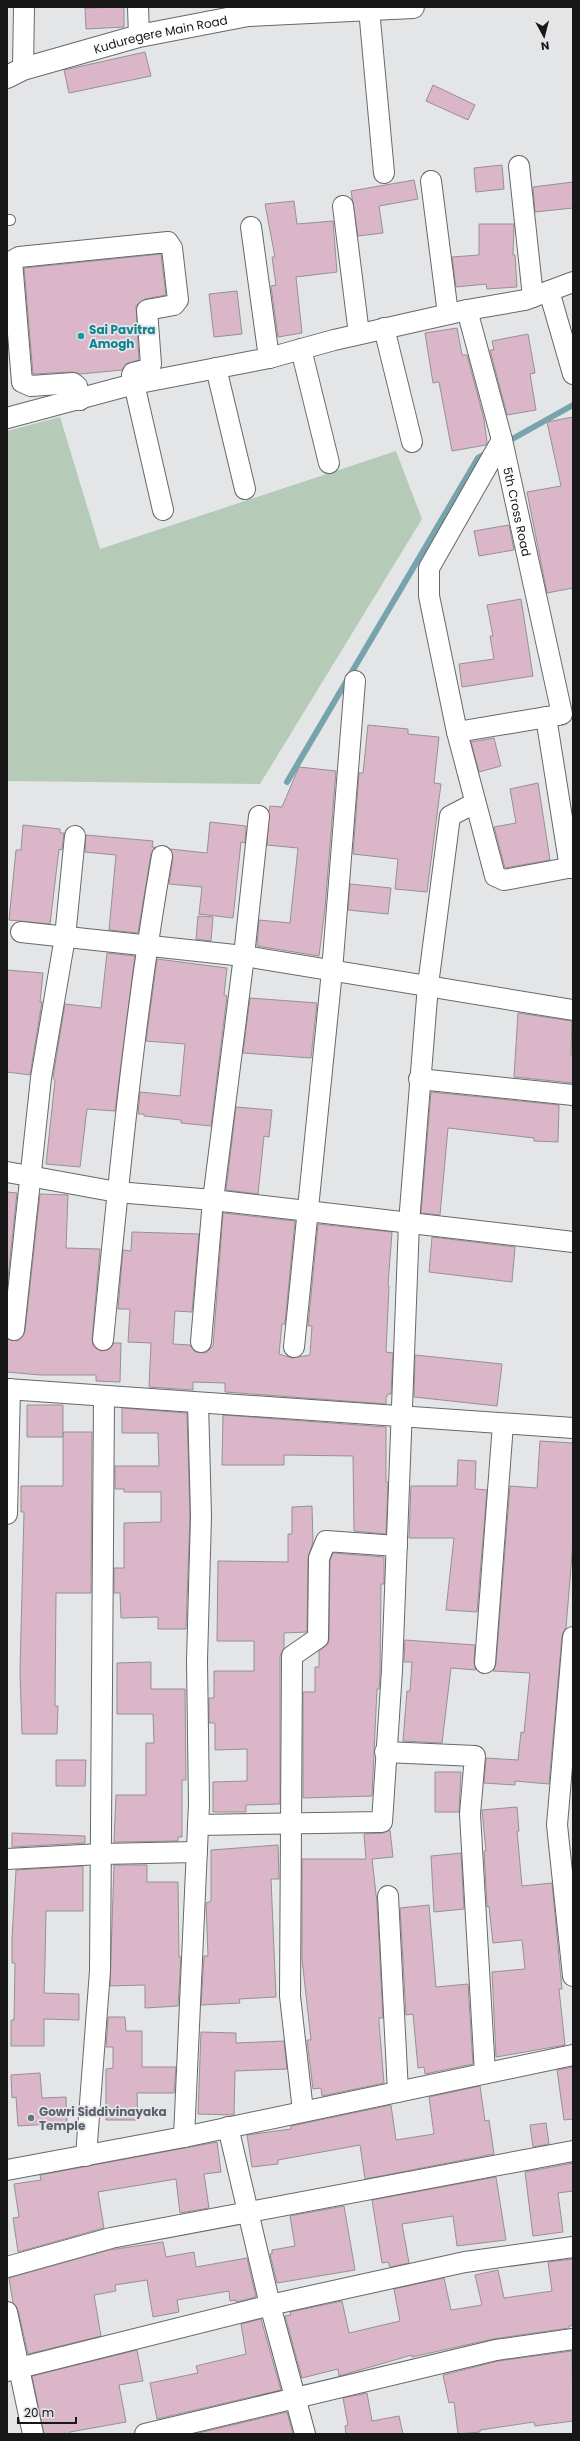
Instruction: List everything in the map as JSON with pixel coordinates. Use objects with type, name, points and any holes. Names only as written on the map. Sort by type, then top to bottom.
[{"type":"street","points":[[15,73],[24,7]]},
{"type":"street","points":[[138,7],[139,36]]},
{"type":"street","name":"Kuduregere Main Road","points":[[15,73],[139,36],[248,11],[334,9],[369,10],[414,7]]},
{"type":"street","points":[[369,10],[384,173]]},
{"type":"street","points":[[519,166],[541,294],[573,374]]},
{"type":"street","name":"5th Cross Road","points":[[431,181],[457,312],[502,440],[561,714],[572,867]]},
{"type":"street","points":[[343,206],[359,334]]},
{"type":"street","points":[[252,227],[269,358]]},
{"type":"street","points":[[80,400],[77,386],[73,383],[31,386],[22,382],[11,264],[15,258],[165,241],[171,244],[178,300],[174,305],[147,310],[151,364],[145,371],[133,373],[134,384],[163,510]]},
{"type":"street","points":[[7,418],[80,400],[134,384],[269,358],[384,328],[541,294],[573,282]]},
{"type":"street","points":[[384,328],[412,442]]},
{"type":"street","points":[[301,349],[329,463]]},
{"type":"street","points":[[216,368],[245,489]]},
{"type":"street","points":[[502,440],[429,568],[429,596],[457,732],[492,871],[498,879],[504,880],[572,867]]},
{"type":"street","points":[[294,1347],[306,1212],[332,971],[355,681]]},
{"type":"street","points":[[457,732],[561,714]]},
{"type":"street","points":[[198,1825],[382,1822],[385,1752],[392,1670],[403,1417],[409,1222],[419,1079],[428,985],[450,816],[475,803]]},
{"type":"street","points":[[201,1342],[213,1200],[244,956],[259,816]]},
{"type":"street","points":[[14,1330],[29,1176],[41,1078],[65,937],[76,836]]},
{"type":"street","points":[[103,1340],[117,1192],[146,946],[162,856]]},
{"type":"street","points":[[21,932],[244,956],[573,1010]]},
{"type":"street","points":[[419,1079],[573,1095]]},
{"type":"street","points":[[7,1172],[117,1192],[213,1200],[573,1242]]},
{"type":"street","points":[[7,1514],[9,1389],[104,1397],[573,1428]]},
{"type":"street","points":[[86,2156],[100,1971],[104,1397]]},
{"type":"street","points":[[184,2137],[198,1825],[197,1661],[201,1516],[198,1403]]},
{"type":"street","points":[[485,1663],[503,1424]]},
{"type":"street","points":[[303,2111],[290,1996],[292,1656],[318,1638],[319,1558],[326,1541],[397,1546]]},
{"type":"street","points":[[573,1637],[557,1825],[573,1976]]},
{"type":"street","points":[[385,1752],[475,1756],[470,1814],[485,2073]]},
{"type":"street","points":[[7,1859],[101,1854],[197,1852]]},
{"type":"street","points":[[388,1896],[398,2092]]},
{"type":"street","points":[[7,2170],[184,2137],[573,2055]]},
{"type":"street","points":[[228,2127],[270,2305],[305,2434]]},
{"type":"street","points":[[7,2267],[111,2238],[573,2151]]},
{"type":"street","points":[[13,2369],[270,2305],[465,2262],[573,2246]]},
{"type":"street","points":[[7,2312],[13,2369],[34,2434]]},
{"type":"street","points":[[145,2434],[496,2350],[573,2339]]},
{"type":"green space","points":[[60,417],[100,549],[396,451],[422,519],[260,784],[7,781],[7,431]]},
{"type":"building","points":[[124,7],[124,27],[86,29],[85,8]]},
{"type":"building","points":[[145,52],[151,76],[69,93],[64,70]]},
{"type":"building","points":[[433,85],[475,105],[468,120],[426,101]]},
{"type":"building","points":[[502,165],[504,189],[476,192],[474,168]]},
{"type":"building","points":[[414,180],[418,199],[379,206],[383,233],[358,236],[351,191]]},
{"type":"building","points":[[573,182],[573,208],[535,212],[533,187]]},
{"type":"building","points":[[294,201],[297,224],[333,221],[337,272],[296,277],[302,333],[278,337],[271,286],[276,285],[272,257],[275,257],[265,204]]},
{"type":"building","points":[[479,224],[514,224],[513,255],[515,255],[517,287],[487,289],[486,284],[456,287],[452,257],[479,255]]},
{"type":"building","name":"Sai Pavitra Amogh","points":[[161,254],[166,295],[145,299],[136,306],[139,360],[126,364],[122,370],[80,374],[72,372],[33,374],[24,268]]},
{"type":"building","points":[[237,291],[242,334],[214,337],[209,294]]},
{"type":"building","points":[[457,328],[462,355],[467,355],[484,419],[487,442],[486,445],[452,451],[439,382],[433,383],[425,333]]},
{"type":"building","points":[[528,334],[535,373],[530,374],[536,410],[507,415],[490,350],[494,350],[492,341]]},
{"type":"building","points":[[573,417],[573,588],[547,593],[527,492],[561,486],[547,422]]},
{"type":"building","points":[[509,525],[514,550],[479,556],[474,531]]},
{"type":"building","points":[[521,599],[533,676],[462,687],[459,664],[494,659],[490,636],[493,636],[487,605]]},
{"type":"building","points":[[368,725],[408,729],[408,734],[439,737],[434,783],[441,784],[427,892],[395,889],[398,859],[353,854],[359,773],[363,773]]},
{"type":"building","points":[[494,738],[501,766],[479,772],[471,742]]},
{"type":"building","points":[[299,767],[336,771],[325,908],[319,956],[257,946],[259,920],[290,923],[298,848],[267,845],[270,806],[282,807]]},
{"type":"building","points":[[538,783],[550,860],[505,868],[494,827],[516,823],[510,789]]},
{"type":"building","points":[[210,822],[246,826],[245,843],[241,842],[233,918],[199,914],[202,887],[169,884],[173,858],[170,849],[207,853]]},
{"type":"building","points":[[23,825],[60,829],[60,833],[64,833],[62,850],[59,849],[50,924],[9,920],[16,850],[21,850]]},
{"type":"building","points":[[86,835],[153,841],[152,847],[155,847],[151,854],[138,933],[109,930],[116,855],[85,852]]},
{"type":"building","points":[[350,884],[391,888],[388,914],[348,910]]},
{"type":"building","points":[[198,916],[213,917],[211,941],[196,939]]},
{"type":"building","points":[[107,953],[135,956],[115,1111],[87,1109],[80,1167],[46,1164],[55,1081],[53,1077],[65,1004],[101,1008]]},
{"type":"building","points":[[157,959],[227,968],[224,995],[227,996],[211,1126],[181,1123],[181,1120],[138,1114],[140,1092],[180,1096],[185,1044],[146,1041]]},
{"type":"building","points":[[7,970],[43,973],[40,1002],[42,1002],[30,1075],[7,1072]]},
{"type":"building","points":[[250,998],[317,1003],[311,1058],[243,1053]]},
{"type":"building","points":[[518,1013],[572,1021],[571,1055],[573,1056],[573,1083],[514,1077]]},
{"type":"building","points":[[431,1092],[559,1105],[558,1142],[534,1141],[534,1138],[448,1128],[440,1215],[421,1213]]},
{"type":"building","points":[[236,1107],[272,1110],[269,1137],[264,1136],[258,1194],[226,1190]]},
{"type":"building","points":[[7,1192],[17,1193],[7,1287]]},
{"type":"building","points":[[40,1194],[68,1195],[66,1248],[100,1249],[92,1339],[93,1345],[101,1351],[108,1350],[114,1343],[121,1343],[120,1382],[96,1381],[96,1375],[40,1375],[7,1372],[7,1339],[18,1341],[25,1331]]},
{"type":"building","points":[[223,1213],[295,1221],[285,1324],[282,1324],[279,1354],[292,1358],[310,1355],[312,1326],[308,1326],[318,1224],[392,1232],[388,1285],[386,1352],[393,1353],[391,1394],[388,1394],[386,1398],[386,1404],[225,1392],[225,1383],[193,1382],[193,1390],[149,1387],[151,1343],[128,1342],[130,1309],[118,1309],[123,1250],[131,1251],[132,1232],[199,1234],[192,1312],[175,1311],[173,1344],[190,1345],[195,1352],[206,1353],[213,1346]]},
{"type":"building","points":[[432,1237],[515,1247],[512,1282],[429,1272]]},
{"type":"building","points":[[415,1355],[502,1364],[497,1406],[414,1397]]},
{"type":"building","points":[[27,1405],[63,1405],[63,1437],[27,1437]]},
{"type":"building","points":[[122,1408],[187,1413],[190,1516],[186,1629],[158,1629],[158,1617],[121,1618],[120,1593],[114,1593],[114,1568],[124,1568],[124,1523],[161,1522],[161,1492],[124,1492],[124,1489],[115,1489],[115,1466],[159,1466],[158,1433],[122,1433]]},
{"type":"building","points":[[223,1415],[386,1427],[386,1482],[388,1482],[386,1534],[354,1531],[353,1456],[284,1455],[284,1465],[222,1465]]},
{"type":"building","points":[[63,1432],[92,1432],[91,1593],[56,1593],[55,1706],[58,1706],[57,1734],[22,1734],[20,1672],[24,1512],[21,1512],[21,1486],[63,1486]]},
{"type":"building","points":[[540,1441],[573,1443],[573,1542],[566,1628],[562,1636],[549,1784],[515,1781],[515,1785],[484,1783],[486,1758],[518,1760],[521,1732],[524,1733],[530,1673],[493,1671],[496,1664],[510,1486],[537,1488]]},
{"type":"building","points":[[458,1460],[476,1461],[475,1489],[487,1490],[477,1612],[446,1610],[454,1538],[409,1538],[411,1486],[457,1486]]},
{"type":"building","points":[[312,1506],[313,1542],[308,1558],[307,1632],[284,1633],[284,1648],[280,1656],[280,1804],[246,1805],[246,1812],[213,1812],[213,1782],[247,1781],[247,1749],[215,1750],[215,1723],[209,1723],[209,1698],[214,1698],[214,1671],[254,1671],[254,1641],[217,1641],[218,1561],[288,1562],[288,1534],[292,1534],[292,1507]]},
{"type":"building","points":[[333,1553],[384,1557],[384,1584],[381,1584],[380,1676],[379,1689],[377,1689],[372,1796],[303,1798],[303,1692],[315,1692],[315,1667],[319,1667],[319,1651],[328,1644],[330,1560]]},
{"type":"building","points":[[405,1640],[475,1645],[474,1662],[476,1670],[451,1668],[442,1743],[403,1741],[407,1691],[410,1691],[412,1662],[404,1662]]},
{"type":"building","points":[[151,1662],[151,1689],[185,1689],[186,1780],[182,1780],[182,1837],[178,1837],[178,1841],[114,1842],[116,1795],[146,1795],[146,1743],[154,1743],[153,1714],[117,1714],[117,1663]]},
{"type":"building","points":[[56,1760],[86,1760],[85,1786],[56,1786]]},
{"type":"building","points":[[435,1772],[461,1772],[459,1812],[435,1812]]},
{"type":"building","points":[[517,1807],[519,1831],[517,1831],[522,1886],[552,1883],[562,1989],[559,1989],[565,2045],[496,2057],[492,1972],[525,1969],[522,1940],[493,1943],[489,1906],[487,1907],[484,1851],[486,1851],[482,1810]]},
{"type":"building","points":[[390,1830],[393,1857],[372,1859],[377,1903],[383,2018],[379,2018],[379,2022],[384,2083],[322,2096],[321,2088],[313,2089],[307,2040],[311,2040],[302,1959],[302,1859],[366,1859],[364,1834],[383,1833]]},
{"type":"building","points":[[12,1833],[85,1836],[85,1843],[12,1847]]},
{"type":"building","points":[[278,1845],[279,1879],[271,1879],[276,1997],[239,1999],[240,2003],[201,2005],[204,1956],[208,1956],[206,1903],[211,1901],[211,1850]]},
{"type":"building","points":[[461,1853],[464,1909],[434,1912],[431,1856]]},
{"type":"building","points":[[114,1865],[147,1865],[147,1882],[178,1882],[179,1957],[181,1957],[178,2006],[145,2008],[145,1985],[110,1986]]},
{"type":"building","points":[[83,1866],[83,1911],[46,1911],[44,1993],[79,1994],[79,2020],[44,2019],[44,2046],[11,2046],[11,2020],[14,2020],[15,1963],[12,1963],[12,1938],[16,1870]]},
{"type":"building","points":[[429,1905],[436,1987],[468,1984],[473,2064],[425,2074],[424,2067],[418,2068],[413,2014],[406,2015],[400,1908]]},
{"type":"building","points":[[108,2017],[125,2017],[126,2031],[142,2031],[142,2067],[176,2067],[174,2093],[137,2093],[138,2120],[106,2120],[106,2069],[113,2068],[113,2047],[106,2047]]},
{"type":"building","points":[[201,2032],[236,2033],[236,2043],[284,2041],[287,2069],[235,2071],[234,2115],[198,2114]]},
{"type":"building","points":[[573,2067],[573,2119],[564,2120],[557,2070]]},
{"type":"building","points":[[40,2073],[42,2098],[66,2097],[67,2123],[18,2126],[16,2097],[12,2098],[11,2075]]},
{"type":"building","points":[[480,2086],[485,2121],[489,2120],[494,2154],[365,2179],[360,2145],[278,2160],[278,2164],[252,2167],[247,2135],[291,2129],[291,2126],[391,2105],[396,2140],[434,2134],[429,2097]]},
{"type":"building","points":[[546,2123],[549,2144],[533,2147],[530,2125]]},
{"type":"building","points":[[217,2142],[221,2172],[204,2174],[209,2208],[180,2213],[176,2179],[98,2192],[104,2228],[18,2252],[13,2218],[19,2217],[14,2184],[41,2180],[40,2175]]},
{"type":"building","points":[[573,2163],[573,2191],[558,2193],[563,2232],[533,2236],[525,2172]]},
{"type":"building","points":[[496,2177],[506,2240],[457,2246],[453,2216],[402,2224],[409,2263],[390,2267],[388,2262],[382,2263],[372,2200]]},
{"type":"building","points":[[344,2206],[355,2270],[277,2283],[270,2254],[272,2254],[272,2250],[295,2246],[290,2216]]},
{"type":"building","points":[[163,2242],[166,2257],[194,2252],[196,2267],[247,2258],[256,2297],[236,2302],[236,2300],[230,2301],[229,2291],[177,2300],[179,2312],[153,2317],[147,2280],[115,2285],[116,2291],[94,2295],[101,2336],[28,2354],[18,2310],[13,2303],[9,2278],[109,2250]]},
{"type":"building","points":[[573,2259],[573,2325],[569,2326],[569,2328],[493,2339],[412,2357],[412,2355],[339,2376],[338,2369],[302,2378],[285,2316],[291,2315],[290,2312],[342,2301],[349,2333],[400,2321],[394,2289],[444,2278],[451,2310],[482,2305],[475,2275],[498,2270],[504,2298],[552,2291],[548,2262]]},
{"type":"building","points":[[261,2319],[281,2390],[157,2419],[150,2383],[198,2373],[196,2366],[246,2354],[241,2324]]},
{"type":"building","points":[[137,2350],[143,2381],[119,2385],[126,2422],[70,2432],[70,2434],[44,2434],[32,2376]]},
{"type":"building","points":[[572,2351],[573,2421],[535,2426],[534,2422],[480,2430],[480,2432],[458,2434],[454,2402],[449,2403],[443,2375],[498,2361]]},
{"type":"building","points":[[367,2393],[372,2421],[399,2416],[403,2434],[346,2434],[345,2426],[348,2425],[343,2398]]},
{"type":"building","points":[[287,2412],[293,2434],[194,2434]]},
{"type":"waterway","points":[[505,443],[573,405]]},
{"type":"waterway","points":[[287,782],[478,458],[489,452]]},
{"type":"place","name":"Sai Pavitra Amogh","points":[[81,336]]},
{"type":"place","name":"Gowri Siddivinayaka Temple","points":[[31,2118]]}]
